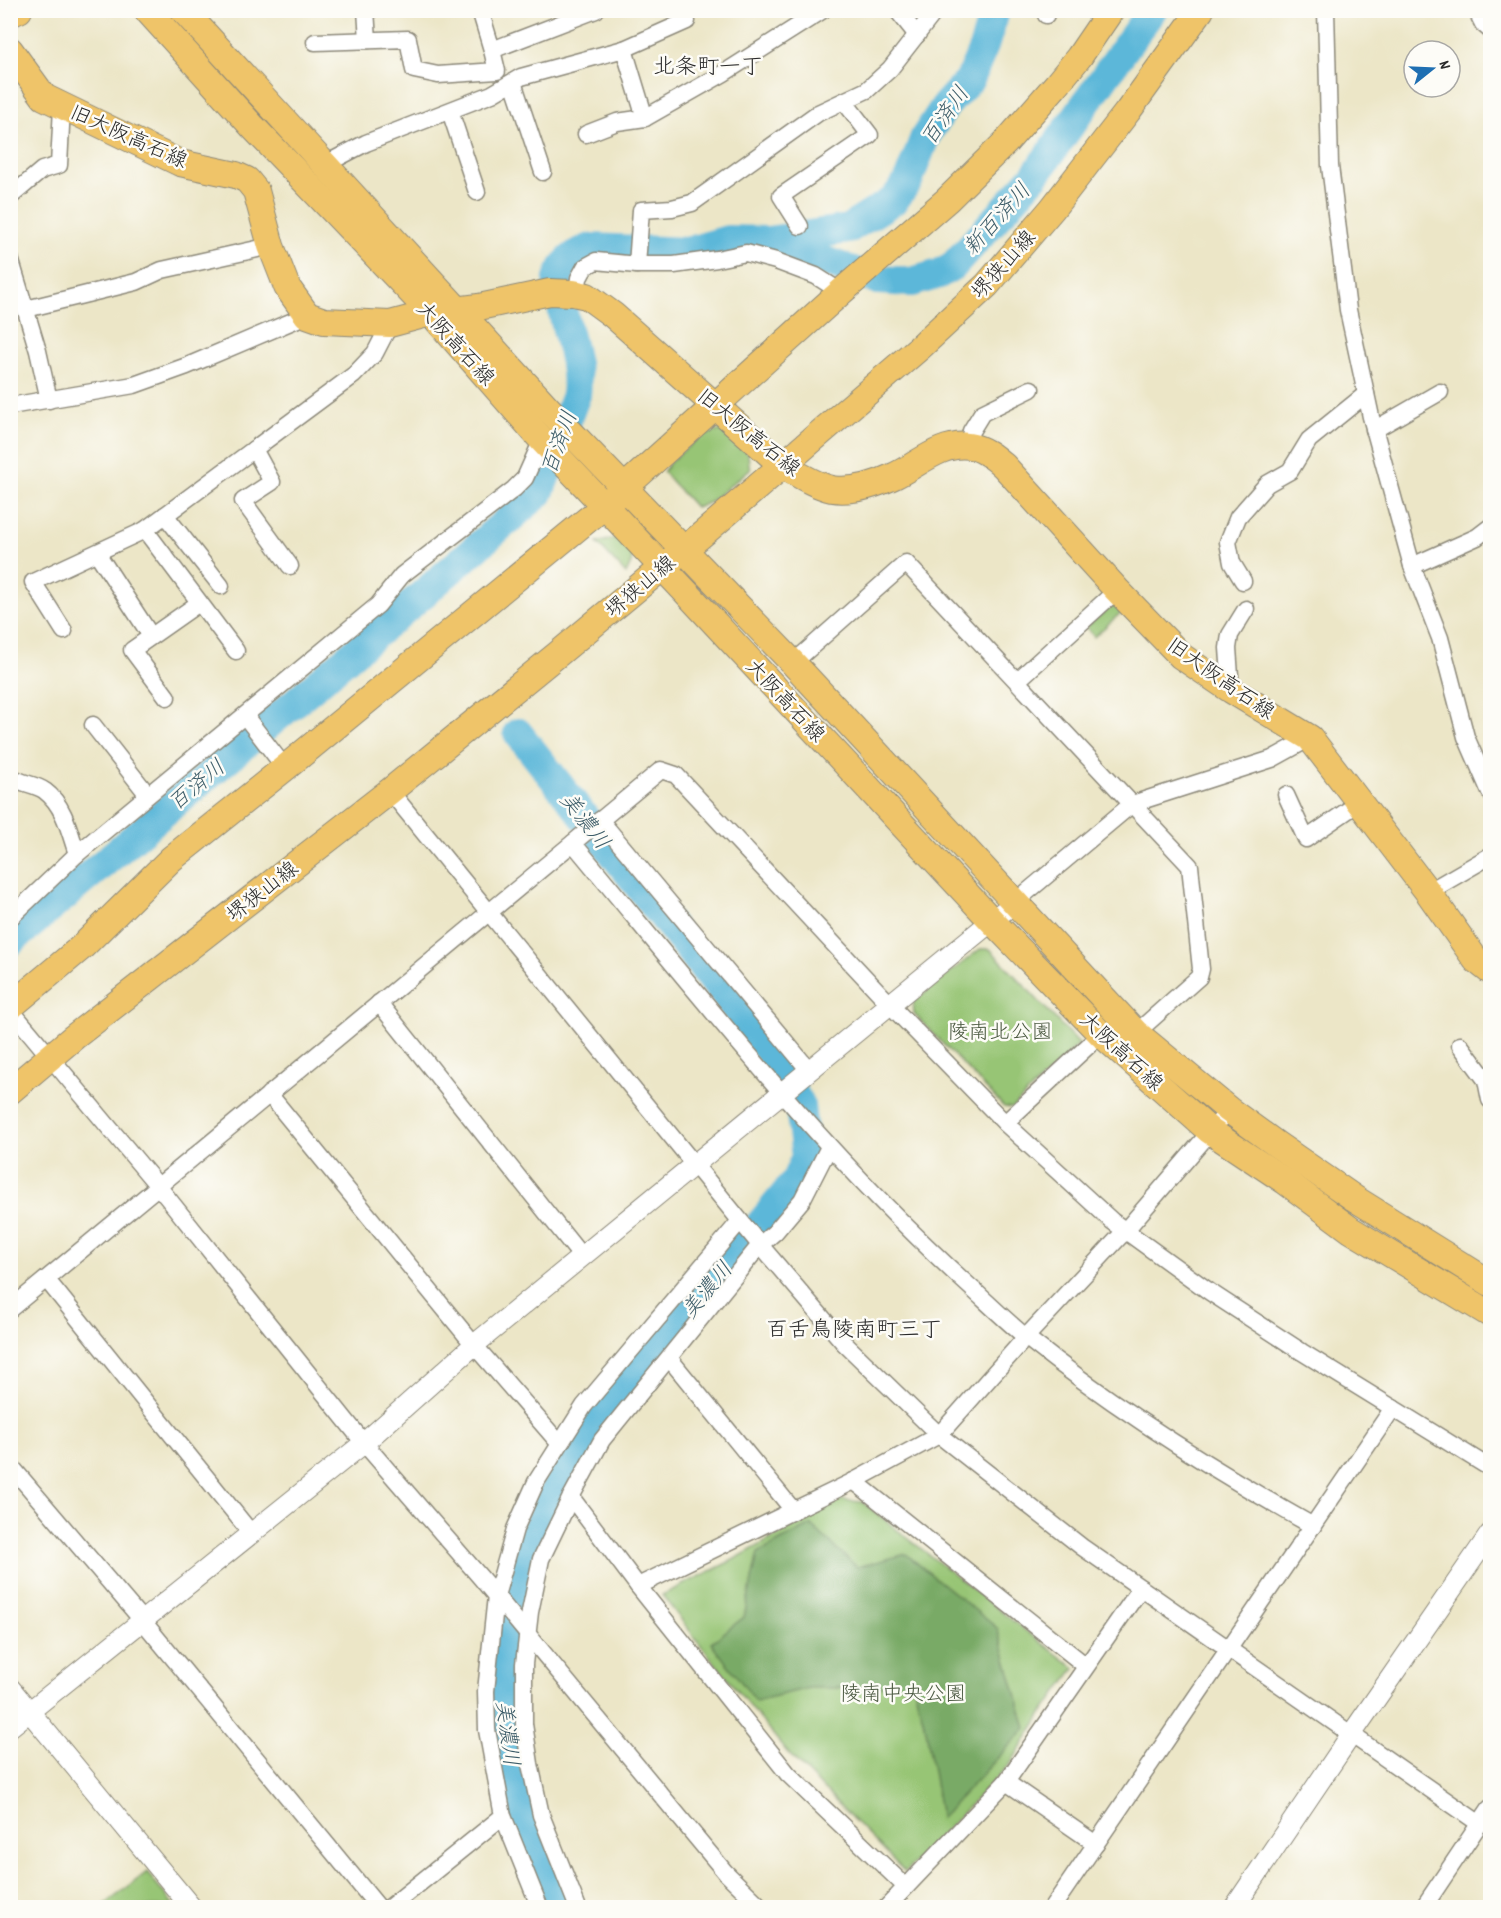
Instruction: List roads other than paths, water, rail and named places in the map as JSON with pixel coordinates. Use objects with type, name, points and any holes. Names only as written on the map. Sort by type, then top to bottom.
[{"type":"main road","points":[[10,14],[19,10]]},
{"type":"main road","name":"大阪高石線","points":[[147,10],[252,126],[431,314],[603,507],[1101,1034],[1210,1131],[1285,1181],[1351,1230],[1491,1314]]},
{"type":"main road","points":[[10,1008],[83,946],[171,859],[603,507],[947,200],[1006,142],[1071,66],[1111,10]]},
{"type":"main road","name":"堺狭山線","points":[[10,1091],[390,791],[584,633],[919,348],[987,285],[1052,209],[1128,111],[1201,10]]},
{"type":"main road","name":"大阪高石線","points":[[185,11],[563,424],[793,663],[1136,1033],[1229,1110],[1354,1198],[1491,1283]]},
{"type":"main road","name":"旧大阪高石線","points":[[10,50],[44,97],[62,107],[180,163],[236,175],[247,180],[256,191],[271,246],[287,287],[307,315]]},
{"type":"main road","points":[[307,315],[324,321],[390,324],[431,314],[567,293]]},
{"type":"main road","name":"旧大阪高石線","points":[[567,293],[587,296],[613,315],[783,465],[814,484],[833,489],[859,488],[895,476],[921,460],[948,448],[968,446],[991,455],[1004,466],[1117,590],[1181,656],[1231,690],[1310,738],[1428,892],[1476,960],[1491,971]]},
{"type":"street","points":[[366,10],[368,40]]},
{"type":"street","points":[[315,42],[408,39],[414,70],[438,75],[497,72],[480,10]]},
{"type":"street","points":[[492,50],[596,10]]},
{"type":"street","points":[[586,134],[617,122],[645,118],[724,73],[823,10]]},
{"type":"street","points":[[897,10],[917,35]]},
{"type":"street","points":[[636,266],[640,210],[672,208],[692,203],[818,112],[867,90],[890,69],[936,10]]},
{"type":"street","points":[[1326,10],[1330,166],[1348,310],[1374,430],[1412,566],[1440,638],[1466,737],[1491,792]]},
{"type":"street","points":[[1476,10],[1483,24],[1491,30]]},
{"type":"street","points":[[324,165],[366,143],[492,94],[521,77],[624,50],[687,21]]},
{"type":"street","points":[[624,50],[645,118]]},
{"type":"street","points":[[513,82],[543,172]]},
{"type":"street","points":[[800,226],[781,196],[870,135],[844,100]]},
{"type":"street","points":[[10,197],[42,170],[59,165],[62,107]]},
{"type":"street","points":[[450,111],[477,192]]},
{"type":"street","points":[[26,309],[136,282],[162,270],[271,246]]},
{"type":"street","points":[[567,293],[585,267],[596,261],[636,266],[674,265],[746,253],[776,261],[846,289]]},
{"type":"street","points":[[10,258],[38,351],[49,400]]},
{"type":"street","points":[[10,406],[134,385],[187,366],[307,315]]},
{"type":"street","points":[[64,632],[33,582],[145,530],[354,375],[375,353],[390,324]]},
{"type":"street","points":[[968,446],[971,431],[982,413],[1031,389]]},
{"type":"street","points":[[1374,430],[1440,392]]},
{"type":"street","points":[[1243,581],[1232,562],[1228,542],[1238,517],[1267,484],[1290,471],[1309,440],[1366,393]]},
{"type":"street","points":[[254,449],[272,482],[243,501],[290,566]]},
{"type":"street","points":[[10,918],[77,854],[247,718],[378,605],[402,575],[514,489],[550,449]]},
{"type":"street","points":[[165,515],[221,586]]},
{"type":"street","points":[[1412,566],[1477,537],[1491,527]]},
{"type":"street","points":[[145,530],[236,651]]},
{"type":"street","points":[[97,553],[151,636]]},
{"type":"street","points":[[793,663],[906,563],[1190,866],[1201,969],[1198,977],[1136,1033]]},
{"type":"street","points":[[1017,681],[1117,590]]},
{"type":"street","points":[[167,697],[132,650],[199,603]]},
{"type":"street","points":[[1231,690],[1228,648],[1230,635],[1246,609]]},
{"type":"street","points":[[247,718],[285,768]]},
{"type":"street","points":[[93,725],[148,795]]},
{"type":"street","points":[[10,1727],[364,1443],[474,1345],[1132,804],[1272,759],[1310,738]]},
{"type":"street","points":[[10,1309],[661,770],[676,775],[1005,1124],[1125,1231],[1210,1292],[1302,1352],[1491,1468]]},
{"type":"street","points":[[10,776],[16,781],[44,790],[57,804],[67,824],[77,854]]},
{"type":"street","points":[[390,791],[760,1245],[844,1343],[939,1435],[1082,1547],[1480,1824]]},
{"type":"street","points":[[1286,795],[1306,839],[1360,802]]},
{"type":"street","points":[[598,822],[809,1070]]},
{"type":"street","points":[[576,840],[782,1093],[829,1147],[917,1239],[1026,1337],[1096,1390],[1163,1436],[1313,1526]]},
{"type":"street","points":[[1428,892],[1491,856]]},
{"type":"street","points":[[379,1003],[582,1257]]},
{"type":"street","points":[[10,1008],[158,1186],[364,1443],[500,1601],[725,1872],[762,1908]]},
{"type":"street","points":[[1005,1124],[1101,1034]]},
{"type":"street","points":[[1460,1045],[1486,1080],[1491,1100]]},
{"type":"street","points":[[269,1094],[474,1345],[559,1443]]},
{"type":"street","points":[[638,1586],[854,1481],[939,1435],[1125,1231],[1229,1110]]},
{"type":"street","points":[[578,1908],[546,1829],[535,1793],[524,1724],[524,1630],[541,1559],[602,1440],[760,1245],[775,1232],[802,1200],[829,1147]]},
{"type":"street","points":[[540,1908],[503,1816],[487,1730],[486,1691],[500,1601],[515,1528],[536,1482],[584,1406],[740,1221]]},
{"type":"street","points":[[46,1280],[251,1533]]},
{"type":"street","points":[[669,1358],[793,1510]]},
{"type":"street","points":[[1052,1908],[1393,1408]]},
{"type":"street","points":[[10,1465],[142,1620],[379,1908]]},
{"type":"street","points":[[854,1481],[1086,1666]]},
{"type":"street","points":[[571,1497],[638,1586],[788,1774],[905,1886]]},
{"type":"street","points":[[1234,1908],[1491,1534]]},
{"type":"street","points":[[886,1908],[1006,1782],[1141,1588]]},
{"type":"street","points":[[10,1688],[192,1908]]},
{"type":"street","points":[[1006,1782],[1096,1844]]},
{"type":"street","points":[[1423,1908],[1491,1808]]},
{"type":"street","points":[[389,1908],[503,1816]]},
{"type":"waterway","name":"百済川","points":[[10,942],[416,600],[539,493],[576,395],[576,372],[558,281],[563,267],[571,259],[591,248],[687,252],[728,240],[768,241],[848,229],[894,200],[908,181],[925,137],[946,105],[970,79],[984,46],[995,10]]},
{"type":"waterway","name":"新百済川","points":[[771,242],[878,280],[912,282],[939,274],[954,265],[1035,175],[1152,10]]},
{"type":"waterway","name":"美濃川","points":[[518,733],[779,1064],[800,1106],[806,1157],[795,1182],[625,1387],[573,1459],[553,1493],[532,1538],[518,1588],[504,1661],[504,1719],[525,1826],[559,1908]]},
{"type":"district","name":"北条町一丁","points":[[708,65]]},
{"type":"district","name":"百舌鳥陵南町三丁","points":[[854,1328]]},
{"type":"park label","name":"陵南北公園","points":[[1000,1031]]},
{"type":"park label","name":"陵南中央公園","points":[[903,1693]]}]
